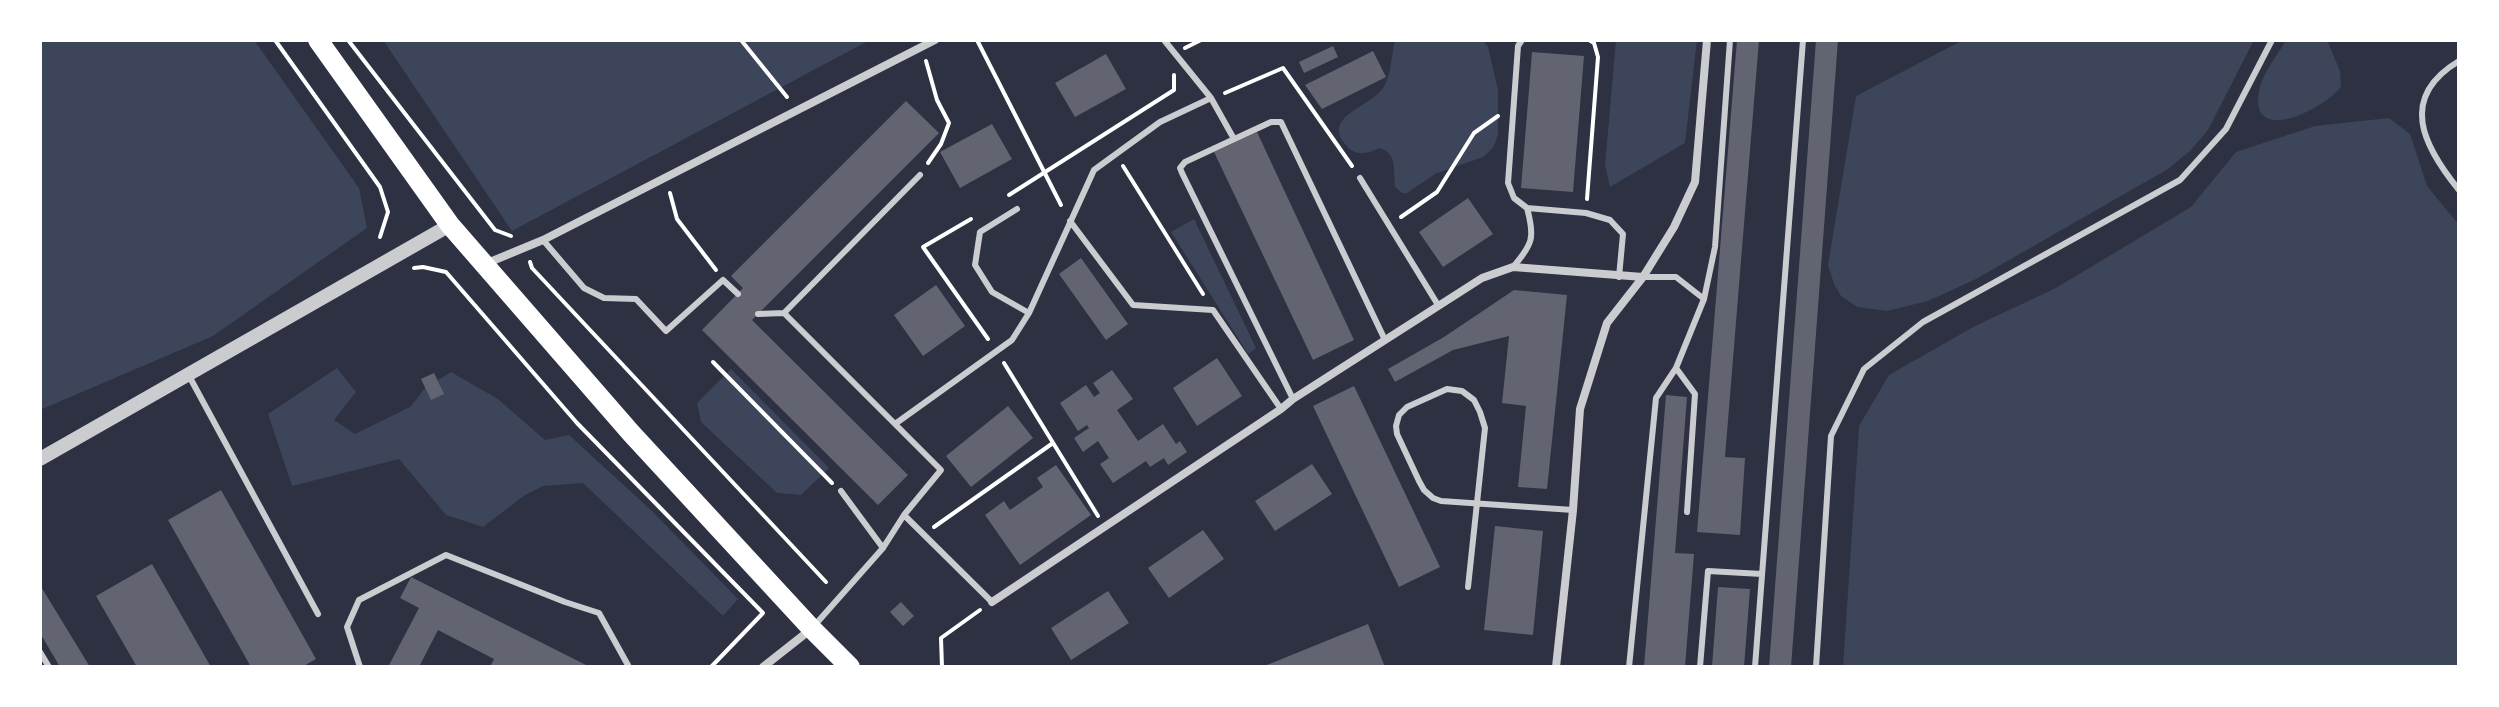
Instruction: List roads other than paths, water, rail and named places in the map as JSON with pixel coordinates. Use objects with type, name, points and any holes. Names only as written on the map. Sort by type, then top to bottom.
[{"type":"main road","points":[[318,40],[450,225],[631,433],[850,667]]},
{"type":"street","points":[[485,264],[543,240],[935,40]]},
{"type":"street","points":[[1556,667],[1580,409],[1607,323],[1643,277],[1674,227],[1695,182],[1707,40]]},
{"type":"street","points":[[40,459],[450,225]]},
{"type":"street","points":[[992,602],[1293,399],[1482,278],[1513,267],[1643,277]]},
{"type":"street","points":[[763,667],[812,629]]},
{"type":"lane","points":[[1164,40],[1211,98],[1234,139]]},
{"type":"lane","points":[[1522,40],[1518,46],[1508,183],[1514,198],[1527,208],[1586,213],[1610,220],[1623,234],[1619,277]]},
{"type":"lane","points":[[1629,667],[1656,398],[1676,368],[1704,299],[1715,247],[1730,40]]},
{"type":"lane","points":[[1755,667],[1803,40]]},
{"type":"lane","points":[[1816,667],[1831,436],[1864,369],[1923,322],[2180,180],[2226,129],[2272,40]]},
{"type":"lane","points":[[2459,61],[2433,84],[2423,103],[2422,122],[2427,144],[2459,190]]},
{"type":"lane","points":[[895,424],[1012,340],[1029,313],[1094,170],[1160,122],[1211,98]]},
{"type":"lane","points":[[1293,399],[1180,168],[1185,162],[1271,122],[1281,122],[1385,340]]},
{"type":"lane","points":[[758,314],[784,313],[920,175]]},
{"type":"lane","points":[[1360,178],[1438,305]]},
{"type":"lane","points":[[1513,267],[1526,252],[1533,231],[1527,208]]},
{"type":"lane","points":[[1017,209],[980,232],[975,265],[992,292],[1029,313]]},
{"type":"lane","points":[[1070,221],[1133,305],[1213,310],[1281,409]]},
{"type":"lane","points":[[543,240],[584,288],[604,298],[636,299],[666,331],[723,280],[738,294]]},
{"type":"lane","points":[[1643,277],[1676,277],[1704,299]]},
{"type":"lane","points":[[784,313],[941,470],[904,515],[883,548],[812,629]]},
{"type":"lane","points":[[1676,368],[1695,394],[1687,512]]},
{"type":"lane","points":[[188,374],[318,614]]},
{"type":"lane","points":[[1468,587],[1476,503],[1485,428],[1474,400],[1462,391],[1447,389],[1407,407],[1399,415],[1397,434],[1424,490],[1441,501],[1476,503],[1573,510]]},
{"type":"lane","points":[[841,491],[883,548]]},
{"type":"lane","points":[[904,515],[992,602]]},
{"type":"lane","points":[[360,667],[347,627],[359,600],[446,555],[599,613],[629,667]]},
{"type":"lane","points":[[1700,667],[1708,571],[1762,574]]},
{"type":"lane","points":[[40,652],[49,667]]}]
